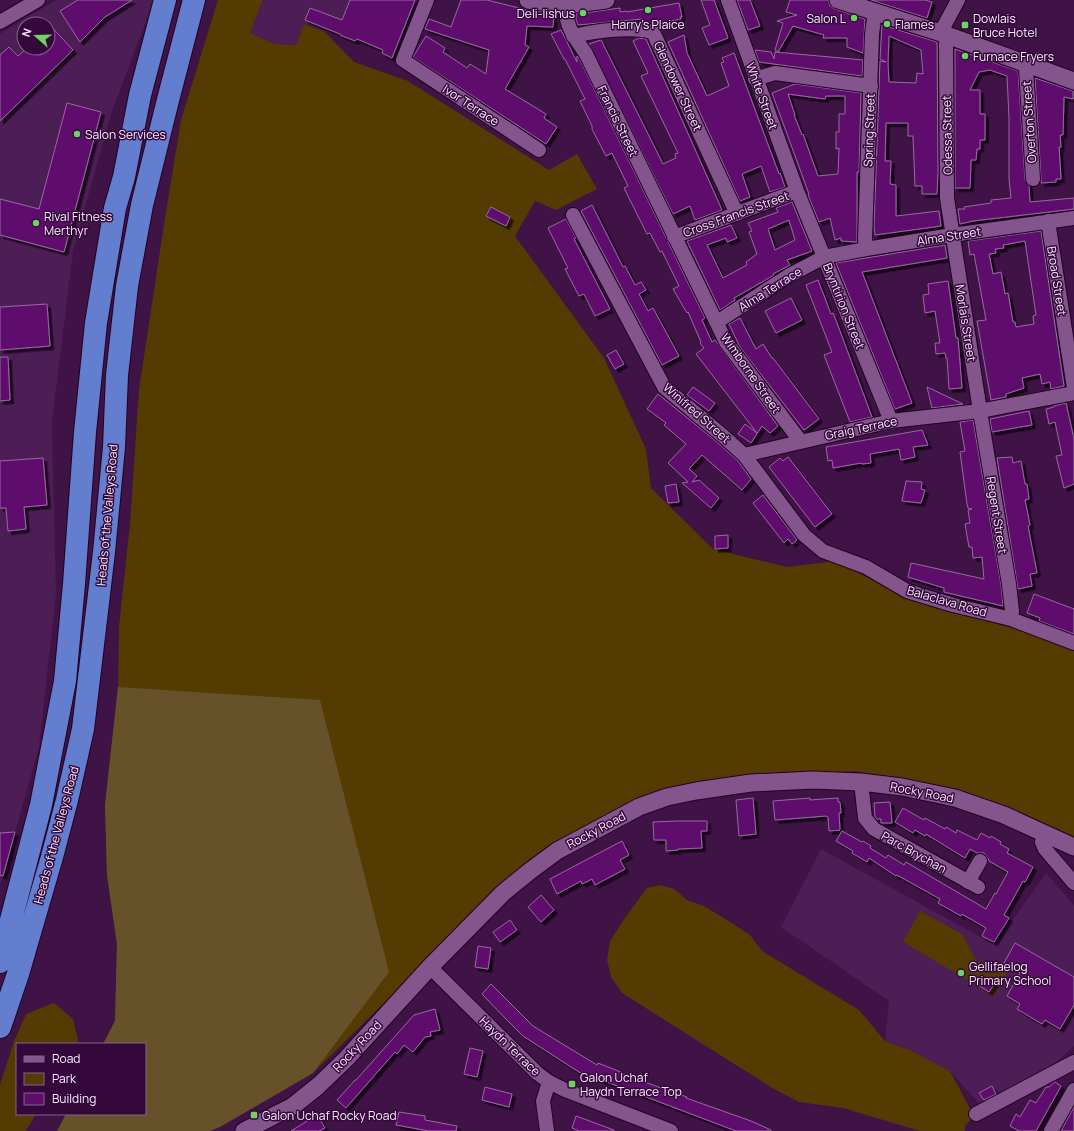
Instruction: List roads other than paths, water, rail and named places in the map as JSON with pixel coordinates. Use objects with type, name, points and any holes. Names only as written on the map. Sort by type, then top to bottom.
[{"type":"highway","name":"Heads of the Valleys Road","points":[[0,962],[41,805],[65,681],[75,576],[85,432],[96,323],[115,208],[124,177],[140,95],[165,0]]},
{"type":"highway","name":"Heads of the Valleys Road","points":[[0,1027],[18,974],[52,857],[83,729],[104,552],[114,447],[117,375],[128,286],[142,206],[194,0]]},
{"type":"street","points":[[0,22],[38,0]]},
{"type":"street","name":"Ivor Terrace","points":[[427,0],[403,60],[539,150]]},
{"type":"street","points":[[528,0],[567,5],[606,0]]},
{"type":"street","name":"White Street","points":[[728,0],[797,191]]},
{"type":"street","points":[[838,0],[945,34],[1074,81]]},
{"type":"street","name":"Odessa Street","points":[[952,235],[947,198],[945,34],[958,0]]},
{"type":"street","name":"Francis Street","points":[[567,5],[567,22],[573,36],[586,54],[674,237]]},
{"type":"street","name":"Spring Street","points":[[866,249],[865,239],[872,34],[876,12]]},
{"type":"street","name":"Glendower Street","points":[[573,36],[595,32],[639,29],[653,32],[736,214]]},
{"type":"street","name":"Overton Street","points":[[1027,64],[1026,69],[1033,179]]},
{"type":"street","points":[[756,79],[775,73],[871,86]]},
{"type":"street","name":"Cross Francis Street","points":[[674,237],[797,191]]},
{"type":"street","name":"Bryntirion Street","points":[[797,191],[891,421]]},
{"type":"street","name":"Winifred Street","points":[[573,215],[664,387],[744,455],[804,535],[823,551]]},
{"type":"street","name":"Alma Street","points":[[824,257],[952,235],[1074,218]]},
{"type":"street","name":"Broad Street","points":[[1048,221],[1074,388]]},
{"type":"street","name":"Morlais Street","points":[[952,235],[980,411]]},
{"type":"street","name":"Wimborne Street","points":[[674,237],[726,342],[801,442]]},
{"type":"street","name":"Alma Terrace","points":[[717,322],[788,276],[824,257]]},
{"type":"street","name":"Graig Terrace","points":[[744,455],[891,421],[980,411],[1074,393]]},
{"type":"street","name":"Regent Street","points":[[980,411],[1006,570],[1012,611],[1011,619]]},
{"type":"street","name":"Balaclava Road","points":[[823,551],[866,567],[907,592],[1011,619],[1074,644]]},
{"type":"street","name":"Rocky Road","points":[[244,1131],[293,1106],[318,1086],[346,1059],[430,967],[503,893],[530,871],[557,851],[639,807],[667,797],[696,790],[751,783],[813,780],[861,782],[902,787],[955,798],[984,808],[1045,833],[1074,847]]},
{"type":"street","name":"Parc Brychan","points":[[861,782],[865,818],[874,829],[973,884],[980,861]]},
{"type":"street","points":[[1045,833],[1042,842],[1045,849],[1074,883]]},
{"type":"street","name":"Haydn Terrace","points":[[430,967],[537,1073],[549,1082],[564,1090],[671,1131]]},
{"type":"street","points":[[976,1114],[1074,1062]]},
{"type":"street","points":[[547,1131],[543,1100],[549,1082]]},
{"type":"street","points":[[1051,1131],[1074,1090]]},
{"type":"place","name":"Harry's Plaice","points":[[648,10]]},
{"type":"place","name":"Deli-lishus","points":[[583,13]]},
{"type":"place","name":"Salon L","points":[[854,18]]},
{"type":"place","name":"Flames","points":[[887,24]]},
{"type":"place","name":"Dowlais Bruce Hotel","points":[[965,25]]},
{"type":"place","name":"Furnace Fryers","points":[[965,56]]},
{"type":"place","name":"Salon Services","points":[[77,134]]},
{"type":"place","name":"Rival Fitness Merthyr","points":[[36,223]]},
{"type":"place","name":"Gellifaelog Primary School","points":[[961,973]]},
{"type":"place","name":"Galon Uchaf Haydn Terrace Top","points":[[572,1084]]},
{"type":"place","name":"Galon Uchaf Rocky Road","points":[[254,1115]]}]
